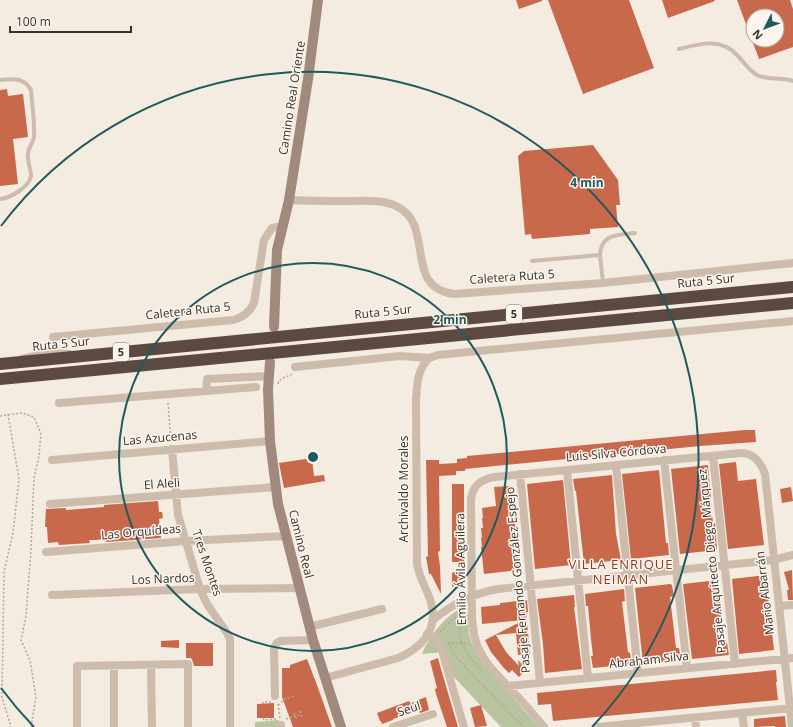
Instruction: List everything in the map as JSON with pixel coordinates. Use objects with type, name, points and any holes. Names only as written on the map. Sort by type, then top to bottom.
[{"type":"highway","name":"Ruta 5 Sur","points":[[4,364],[793,287]]},
{"type":"highway","name":"5","points":[[0,379],[793,303]]},
{"type":"street","name":"Camino Real Oriente","points":[[288,200],[308,79],[318,0]]},
{"type":"street","points":[[274,327],[276,260],[288,200]]},
{"type":"street","name":"Caletera Ruta 5","points":[[288,200],[372,201],[389,203],[398,207],[407,213],[414,222],[426,278],[438,289],[448,293],[603,283],[793,263]]},
{"type":"street","name":"Caletera Ruta 5","points":[[53,337],[233,320],[242,317],[249,312],[254,303],[264,240],[272,228],[283,226]]},
{"type":"street","points":[[295,367],[400,356],[428,358],[438,354],[793,321]]},
{"type":"street","name":"Archivaldo Morales","points":[[428,358],[421,369],[418,378],[417,390],[417,564],[433,610],[433,620]]},
{"type":"street","name":"Camino Real","points":[[270,362],[268,389],[270,441],[278,504],[309,627],[341,727]]},
{"type":"street","points":[[206,391],[207,379],[269,376]]},
{"type":"street","points":[[59,403],[256,387]]},
{"type":"street","name":"Las Azucenas","points":[[52,460],[270,441]]},
{"type":"street","name":"Tres Montes","points":[[172,449],[178,515],[200,590],[207,604],[228,633],[230,639],[230,727]]},
{"type":"street","name":"Luis Silva Córdova","points":[[477,484],[489,478],[520,474],[664,460],[746,453],[757,459]]},
{"type":"street","name":"Pasaje Arquitecto Diego Márquez","points":[[713,456],[735,664]]},
{"type":"street","name":"Mario Albarrán","points":[[757,459],[762,465],[765,474],[779,606],[789,658],[792,727]]},
{"type":"street","points":[[664,460],[686,668]]},
{"type":"street","points":[[616,465],[638,673]]},
{"type":"street","points":[[567,470],[588,678]]},
{"type":"street","name":"Pasaje Fernando González Espejo","points":[[520,474],[540,683]]},
{"type":"street","name":"Emilio Ávila Aguilera","points":[[477,484],[471,499],[472,618],[476,643],[483,657],[544,727]]},
{"type":"street","name":"El Aleli","points":[[50,504],[276,487]]},
{"type":"street","name":"Las Orquídeas","points":[[46,552],[186,541],[286,536]]},
{"type":"street","points":[[325,678],[398,658],[418,646],[427,634],[433,620],[453,605],[472,595],[498,589],[530,585],[774,560],[793,555]]},
{"type":"street","name":"Los Nardos","points":[[52,595],[299,588]]},
{"type":"street","points":[[779,606],[793,605]]},
{"type":"street","points":[[309,627],[382,609]]},
{"type":"street","points":[[427,634],[438,641],[464,727]]},
{"type":"street","points":[[276,701],[274,650],[276,644],[280,641],[313,640]]},
{"type":"street","name":"Abraham Silva","points":[[507,686],[789,658]]},
{"type":"street","points":[[77,727],[77,666],[188,664],[188,727]]},
{"type":"street","points":[[151,665],[152,727]]},
{"type":"street","points":[[114,666],[114,727]]},
{"type":"street","points":[[597,727],[650,724],[791,708]]},
{"type":"street","points":[[742,713],[744,727]]},
{"type":"street","name":"Seúl","points":[[393,727],[413,724],[433,714]]},
{"type":"street","points":[[695,718],[696,727]]},
{"type":"lane","points":[[679,49],[702,44],[718,43],[732,50],[747,67],[757,74],[769,79],[781,78],[793,81]]},
{"type":"lane","points":[[0,80],[19,80],[31,90],[34,138],[28,155],[31,175],[29,181],[11,196],[0,199]]},
{"type":"lane","points":[[603,283],[600,254],[602,244],[608,238],[617,235],[635,233]]},
{"type":"lane","points":[[532,261],[600,254]]},
{"type":"path","points":[[277,386],[279,380],[293,373],[295,367]]},
{"type":"path","points":[[167,394],[172,449]]},
{"type":"path","points":[[0,416],[22,413],[34,417],[41,434],[39,456],[34,478],[32,549],[26,616],[21,640],[30,660],[36,697],[31,727]]},
{"type":"path","points":[[8,414],[19,480],[12,533],[4,572],[2,697],[11,727]]},
{"type":"path","points":[[462,612],[449,623],[438,641],[449,643],[476,643]]},
{"type":"path","points":[[449,643],[454,655],[523,727]]},
{"type":"path","points":[[263,704],[263,702],[268,703],[295,697]]},
{"type":"path","points":[[276,701],[281,724]]},
{"type":"path","points":[[300,711],[302,718]]},
{"type":"path","points":[[294,713],[297,720]]},
{"type":"path","points":[[281,724],[280,722],[301,714]]},
{"type":"path","points":[[263,718],[264,720],[269,719],[281,724]]},
{"type":"green space","points":[[460,609],[468,614],[469,634],[472,644],[483,664],[539,727],[501,727],[452,675],[445,652],[422,654],[429,641],[443,622]]},
{"type":"green space","points":[[279,720],[280,725],[278,727],[255,727],[255,722]]},
{"type":"building","points":[[516,0],[542,0],[542,1],[519,9]]},
{"type":"building","points":[[548,0],[629,0],[654,68],[583,94]]},
{"type":"building","points":[[662,0],[714,0],[715,1],[668,18]]},
{"type":"building","points":[[737,0],[790,0],[793,9],[793,47],[759,59],[755,48],[785,48],[785,8],[745,8],[745,21]]},
{"type":"building","points":[[7,89],[8,96],[23,94],[28,137],[13,139],[18,184],[0,186],[0,90]]},
{"type":"building","points":[[593,145],[618,180],[620,205],[616,205],[618,227],[590,229],[590,234],[532,239],[531,234],[525,235],[518,156],[524,151]]},
{"type":"building","points":[[755,430],[756,442],[465,469],[465,471],[456,471],[456,475],[439,476],[440,551],[438,552],[441,594],[431,574],[429,574],[426,557],[428,556],[426,460],[439,460],[439,464],[457,463],[457,459],[467,458],[467,456]]},
{"type":"building","points":[[312,458],[314,476],[324,475],[325,481],[284,488],[279,463]]},
{"type":"building","points":[[736,462],[738,481],[756,479],[764,545],[728,549],[719,464]]},
{"type":"building","points":[[708,465],[713,524],[715,523],[717,550],[680,554],[671,469]]},
{"type":"building","points":[[659,470],[666,543],[668,543],[669,555],[631,559],[622,474]]},
{"type":"building","points":[[612,475],[616,534],[621,560],[584,564],[576,491],[573,479]]},
{"type":"building","points":[[563,480],[571,565],[535,569],[527,484]]},
{"type":"building","points":[[452,484],[464,484],[464,562],[452,562]]},
{"type":"building","points":[[511,486],[520,570],[484,574],[481,547],[481,528],[483,528],[482,508],[496,506],[494,487]]},
{"type":"building","points":[[791,487],[793,501],[782,503],[780,489]]},
{"type":"building","points":[[158,501],[159,512],[162,512],[163,518],[159,519],[161,538],[106,542],[105,539],[89,540],[90,543],[59,545],[58,542],[48,543],[47,527],[45,527],[46,509],[66,508],[66,510],[104,507],[104,505]]},
{"type":"building","points":[[459,570],[464,581],[452,587],[452,573]]},
{"type":"building","points":[[792,570],[793,600],[788,600],[787,590],[789,590],[784,572]]},
{"type":"building","points":[[767,575],[774,650],[739,654],[732,579]]},
{"type":"building","points":[[718,580],[724,643],[727,643],[729,655],[692,659],[683,584]]},
{"type":"building","points":[[672,585],[674,596],[670,597],[676,648],[679,648],[681,660],[643,664],[635,588]]},
{"type":"building","points":[[624,589],[625,601],[622,602],[628,652],[630,653],[632,664],[593,668],[588,606],[586,606],[585,594]]},
{"type":"building","points":[[574,595],[574,607],[582,669],[545,673],[537,599]]},
{"type":"building","points":[[527,600],[528,612],[526,612],[530,654],[518,655],[516,633],[496,635],[506,652],[519,666],[518,660],[527,669],[519,677],[512,670],[509,673],[503,667],[491,652],[485,640],[524,620],[482,624],[481,607]]},
{"type":"building","points":[[179,640],[179,648],[161,647],[161,641]]},
{"type":"building","points":[[186,643],[213,643],[213,666],[194,666],[191,658],[186,658]]},
{"type":"building","points":[[438,658],[458,727],[447,727],[436,694],[435,689],[437,688],[430,661]]},
{"type":"building","points":[[307,659],[332,727],[293,727],[282,697],[282,668],[290,668],[290,665]]},
{"type":"building","points":[[776,670],[778,700],[553,721],[551,704],[538,705],[537,693]]},
{"type":"building","points":[[426,697],[429,710],[420,713],[419,710],[382,724],[380,721],[377,713],[409,701],[410,703]]},
{"type":"building","points":[[274,703],[274,718],[257,718],[257,704]]},
{"type":"building","points":[[481,705],[487,726],[475,727],[470,708]]},
{"type":"building","points":[[785,716],[786,727],[754,727],[754,719]]},
{"type":"district","name":"VILLA ENRIQUE NEIMAN","points":[[621,572]]}]
